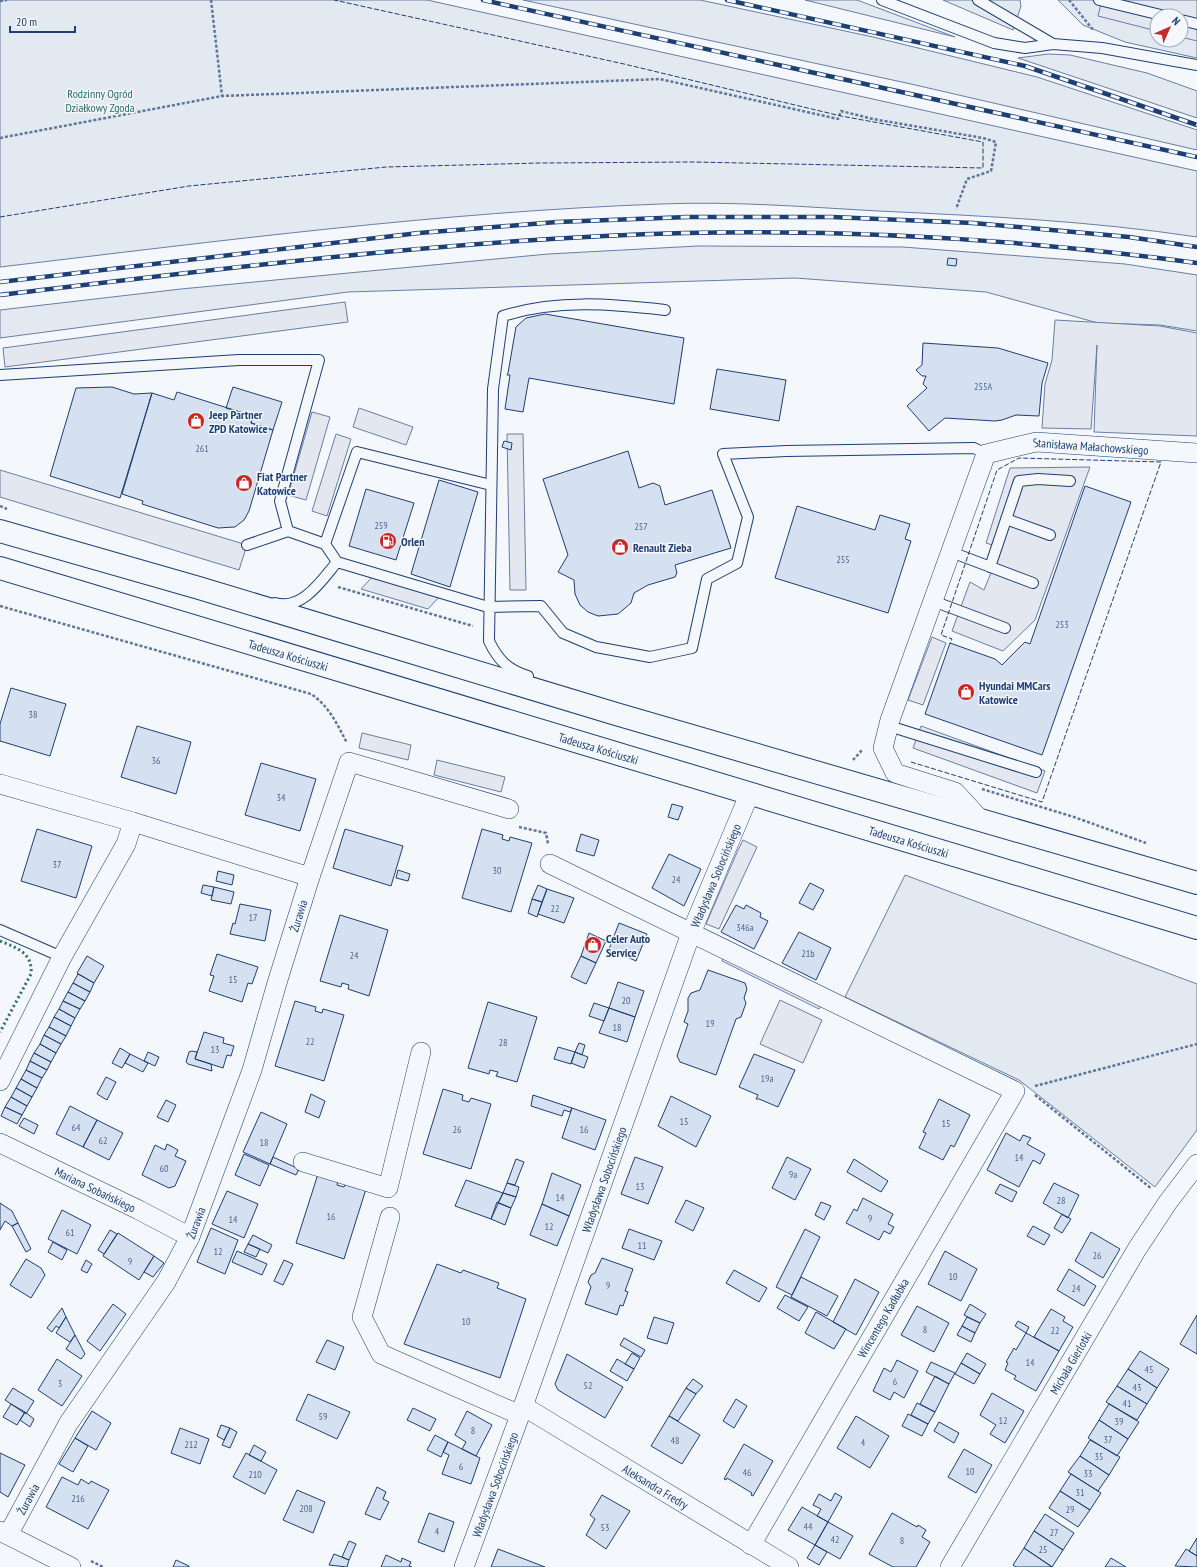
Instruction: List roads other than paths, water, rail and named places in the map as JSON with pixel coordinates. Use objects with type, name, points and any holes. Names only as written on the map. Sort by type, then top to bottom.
[{"type":"main road","points":[[0,531],[199,588],[616,714],[1197,882]]},
{"type":"main road","name":"Tadeusza Kościuszki","points":[[0,568],[749,795],[1197,928]]},
{"type":"street","name":"Stanisława Małachowskiego","points":[[986,454],[1036,442],[1197,453]]},
{"type":"street","points":[[979,818],[955,792],[894,773],[883,748],[889,726],[986,454]]},
{"type":"street","name":"Żurawia","points":[[4,1533],[68,1424],[166,1282],[190,1237],[252,1070],[310,876],[349,762],[509,809]]},
{"type":"street","points":[[0,784],[310,876]]},
{"type":"street","name":"Władysława Sobocińskiego","points":[[464,1567],[522,1410],[691,933],[749,795]]},
{"type":"street","points":[[0,1081],[62,957],[126,844],[132,822]]},
{"type":"street","points":[[550,864],[691,933]]},
{"type":"street","name":"Wincentego Kadłubka","points":[[691,933],[1020,1089],[751,1545]]},
{"type":"street","points":[[303,1162],[388,1188],[421,1052]]},
{"type":"street","name":"Mariana Sobańskiego","points":[[0,1143],[139,1210],[190,1237]]},
{"type":"street","name":"Michała Gierlotki","points":[[950,1567],[1137,1249],[1168,1202],[1197,1164]]},
{"type":"street","name":"Aleksandra Fredry","points":[[390,1217],[362,1317],[381,1354],[522,1410],[789,1567]]},
{"type":"street","points":[[4,1533],[71,1567]]},
{"type":"lane","points":[[882,0],[994,43],[1025,48],[1053,44],[1102,48],[1197,66]]},
{"type":"lane","points":[[978,0],[1053,44]]},
{"type":"lane","points":[[1099,0],[1149,12]]},
{"type":"lane","points":[[537,679],[517,673],[497,658],[489,641],[488,607],[493,389],[503,316],[516,312],[567,304],[603,304],[665,310]]},
{"type":"lane","points":[[0,375],[239,360],[318,360],[280,501],[288,531]]},
{"type":"lane","points":[[247,545],[288,531],[325,544],[337,562],[488,607],[541,606],[564,633],[596,647],[650,657],[692,648],[707,579],[737,563],[748,517],[723,454],[786,451],[974,448],[986,454]]},
{"type":"lane","points":[[325,544],[357,452],[491,485]]},
{"type":"lane","points":[[990,567],[1019,481],[1038,479],[1070,481]]},
{"type":"lane","points":[[1006,520],[1050,535]]},
{"type":"lane","points":[[951,552],[1033,583]]},
{"type":"lane","points":[[199,588],[250,595],[280,604],[297,602],[320,581],[337,562]]},
{"type":"lane","points":[[933,601],[1005,628]]},
{"type":"lane","points":[[564,687],[616,714]]},
{"type":"lane","points":[[889,726],[1036,772]]},
{"type":"lane","points":[[0,930],[62,957]]},
{"type":"railway","points":[[483,0],[1197,157]]},
{"type":"railway","points":[[727,0],[1025,66],[1197,125]]},
{"type":"railway","points":[[0,282],[419,233],[557,222],[688,217],[832,217],[973,223],[1129,237],[1197,247]]},
{"type":"railway","points":[[0,295],[257,265],[428,248],[513,241],[685,233],[813,233],[942,238],[1070,248],[1197,263]]},
{"type":"place","name":"Jeep Partner ZPD Katowice","points":[[196,421]]},
{"type":"place","name":"Fiat Partner Katowice","points":[[244,483]]},
{"type":"place","name":"Orlen","points":[[388,541]]},
{"type":"place","name":"Renault Zieba","points":[[620,547]]},
{"type":"place","name":"Hyundai MMCars Katowice","points":[[966,692]]},
{"type":"place","name":"Celer Auto Service","points":[[593,945]]},
{"type":"park label","name":"Rodzinny Ogród Działkowy Zgoda","points":[[100,100]]}]
